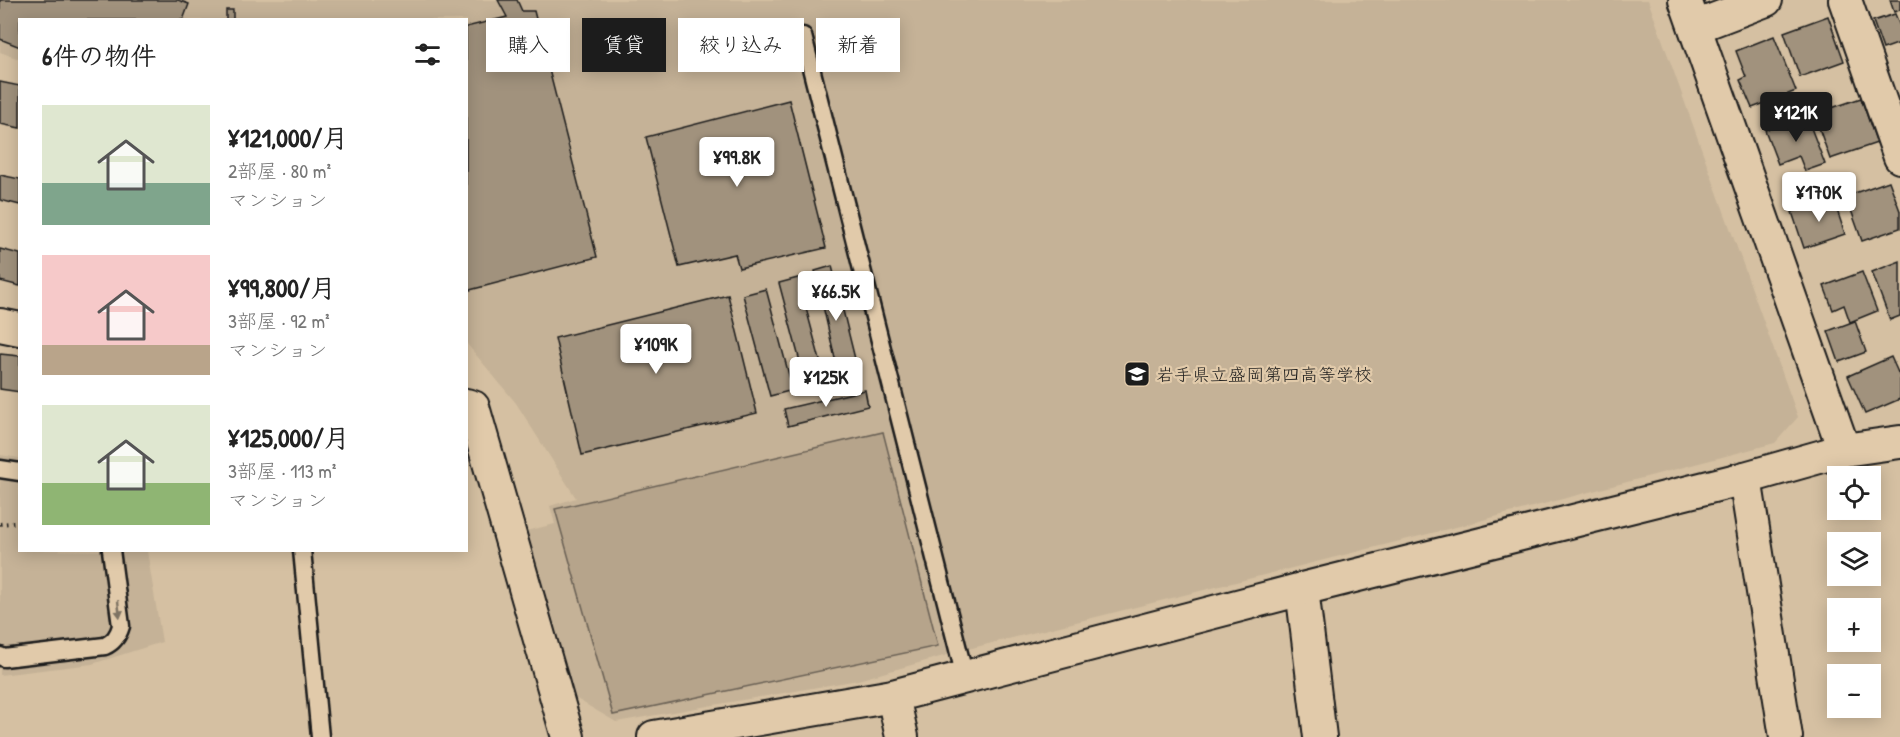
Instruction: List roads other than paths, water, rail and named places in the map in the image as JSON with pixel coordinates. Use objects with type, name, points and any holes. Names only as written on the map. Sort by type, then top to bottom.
[{"type":"street","points":[[1766,0],[1690,13],[1844,450]]},
{"type":"street","points":[[1845,0],[1898,144]]},
{"type":"street","points":[[0,325],[18,328]]},
{"type":"street","points":[[468,406],[473,407],[567,737]]},
{"type":"street","points":[[654,737],[893,696],[1302,589],[1745,478],[1844,450],[1900,442]]},
{"type":"street","points":[[1745,478],[1786,737]]},
{"type":"street","points":[[1302,589],[1320,737]]},
{"type":"street","points":[[893,696],[902,737]]},
{"type":"lane","points":[[804,40],[965,677]]},
{"type":"lane","points":[[0,469],[18,472]]},
{"type":"lane","points":[[0,656],[4,658],[105,646],[112,643],[121,626],[111,552]]},
{"type":"lane","points":[[302,552],[320,737]]},
{"type":"place","name":"岩手県立盛岡第四高等学校","points":[[1137,374]]}]
